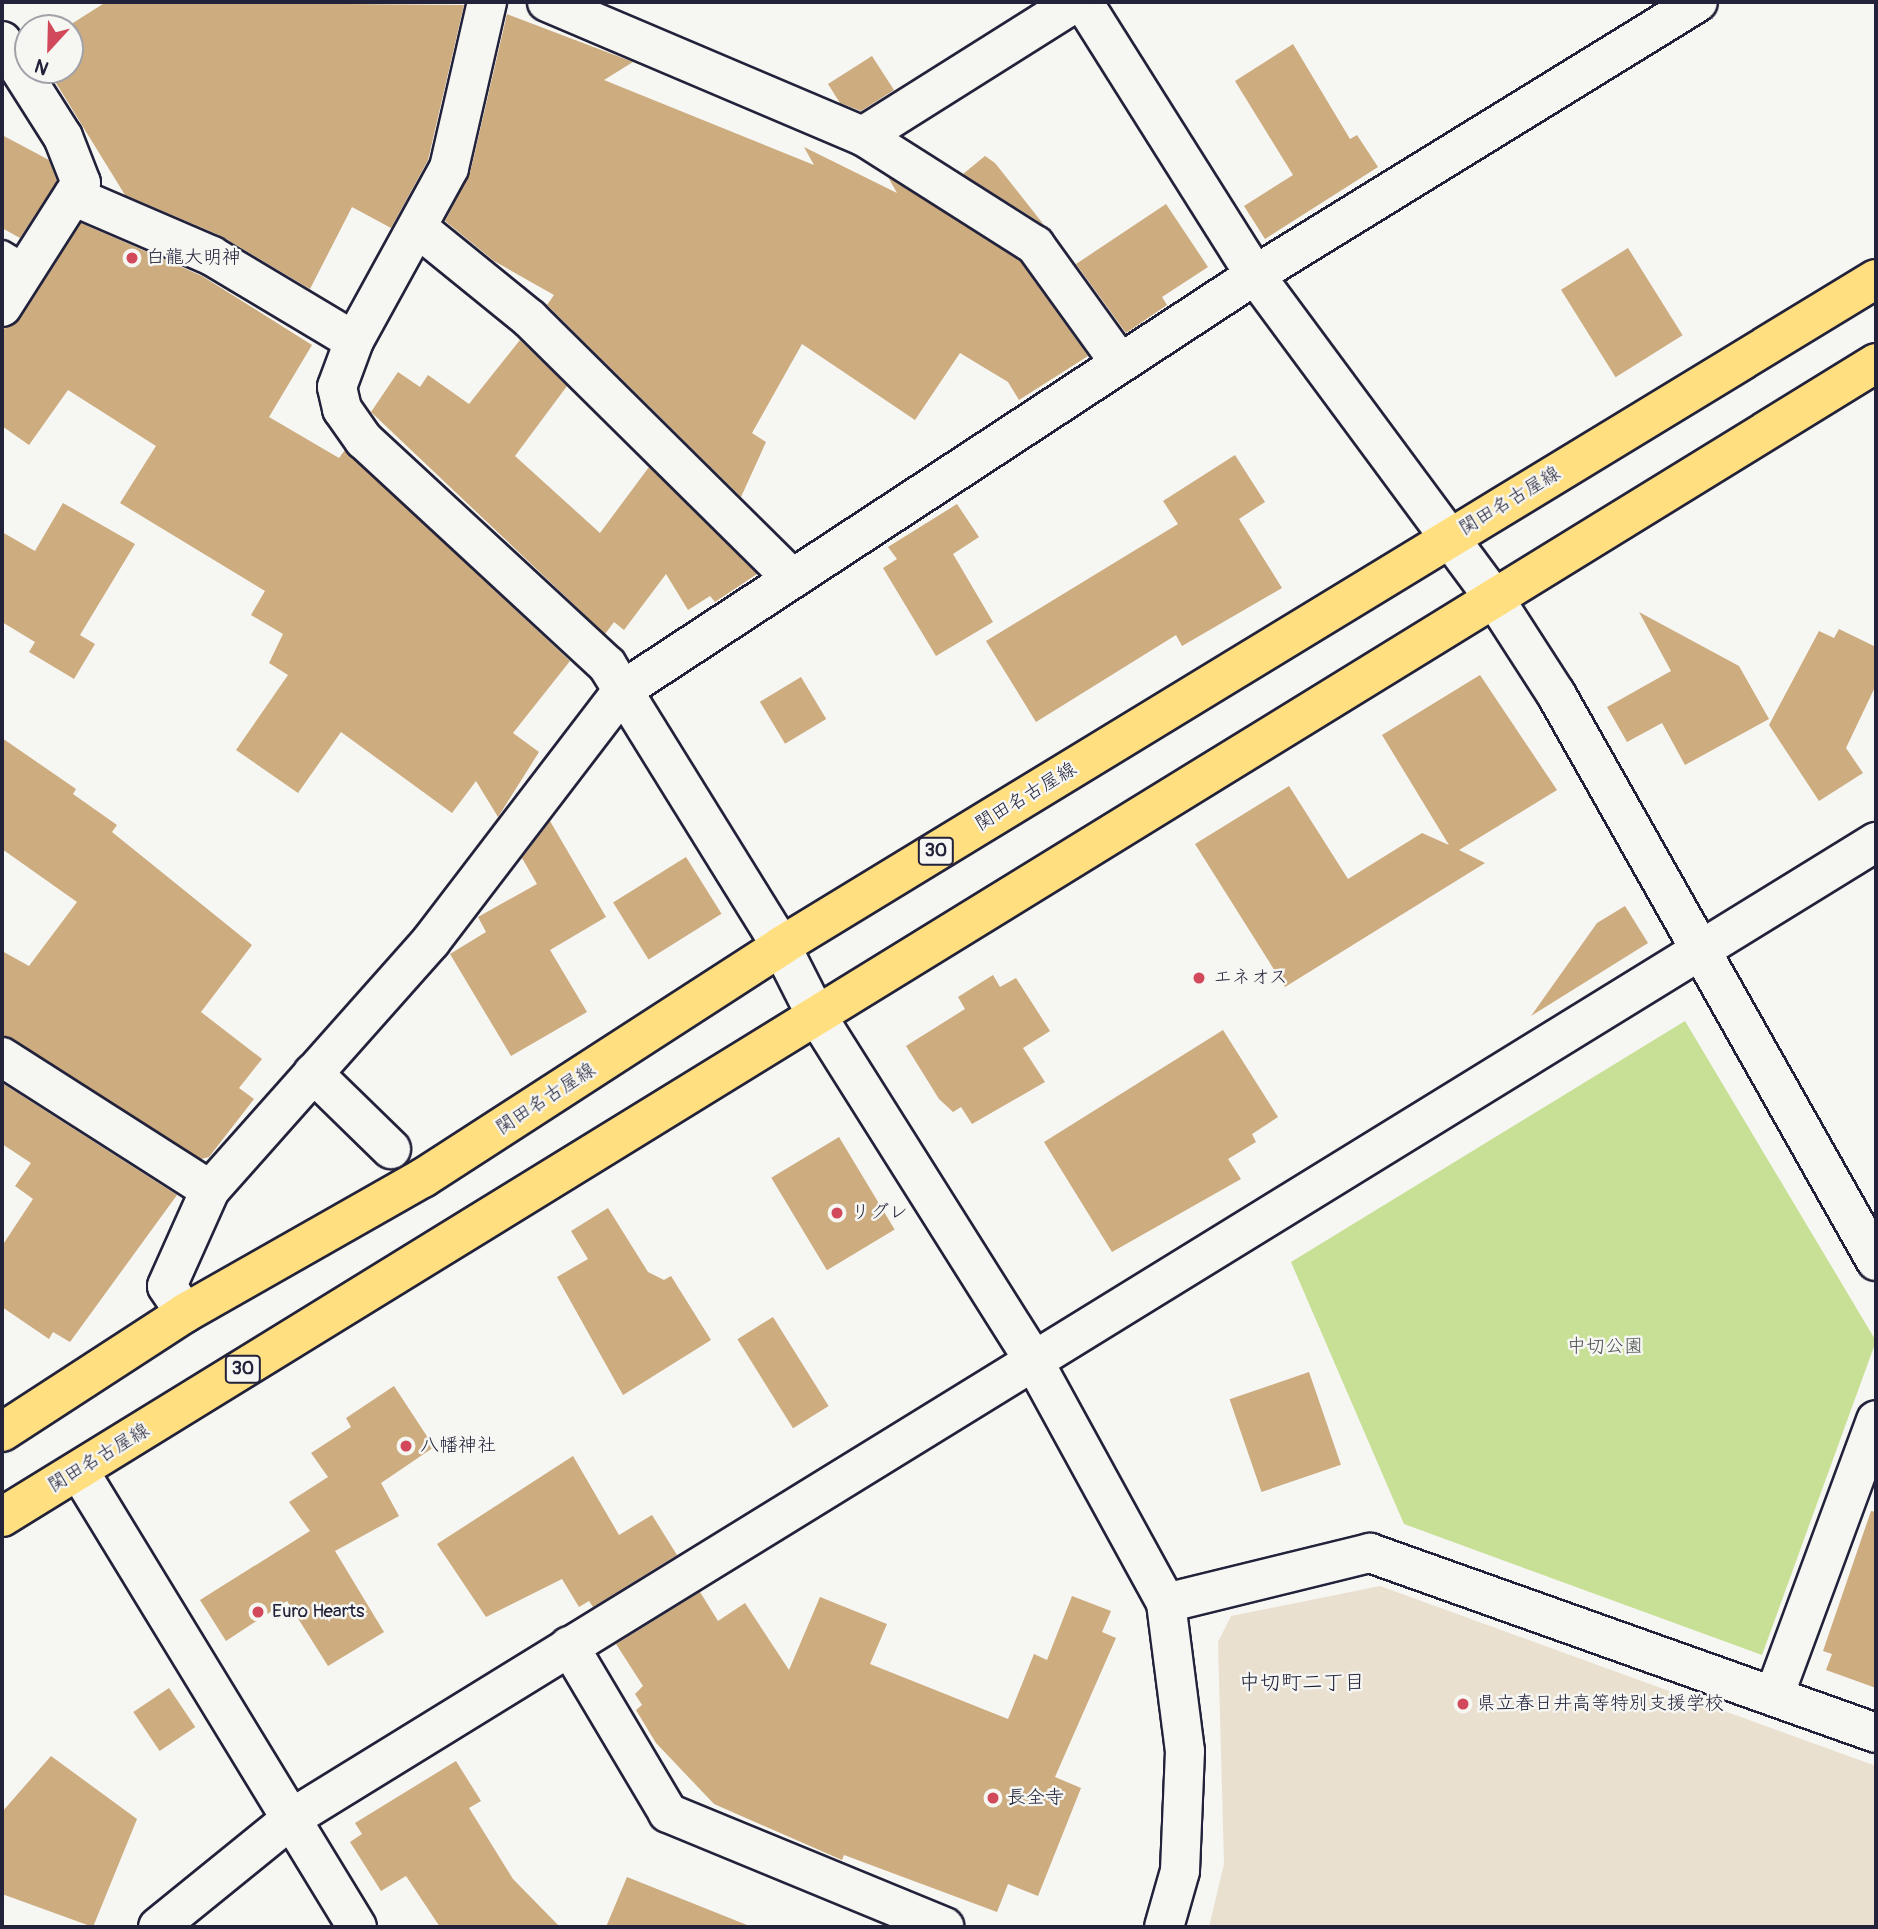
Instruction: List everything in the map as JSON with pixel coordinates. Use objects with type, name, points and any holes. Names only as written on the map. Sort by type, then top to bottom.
[{"type":"main road","name":"関田名古屋線","points":[[2,1432],[185,1313],[424,1178],[781,946],[1876,279]]},
{"type":"main road","name":"関田名古屋線","points":[[2,1517],[815,1013],[1496,601],[1876,363]]},
{"type":"street","points":[[487,2],[450,168],[354,341],[337,387],[342,409],[364,440],[607,665],[781,946],[815,1013],[1032,1358],[1166,1603],[1185,1751],[1180,1871],[1164,1927]]},
{"type":"street","points":[[547,2],[863,136],[1035,245],[1120,363]]},
{"type":"street","points":[[863,136],[1076,2]]},
{"type":"street","points":[[1083,2],[1255,275],[1496,601],[1556,694],[1698,951],[1876,1261]]},
{"type":"street","points":[[185,1313],[167,1286],[210,1189],[431,941],[623,690],[791,577],[1255,275],[1698,2]]},
{"type":"street","points":[[2,41],[63,137],[81,183],[73,196],[13,261],[2,307]]},
{"type":"street","points":[[73,196],[212,256],[354,341]]},
{"type":"street","points":[[418,228],[530,319],[791,577]]},
{"type":"street","points":[[158,1927],[292,1818],[1032,1358],[1876,842]]},
{"type":"street","points":[[2,1057],[210,1189]]},
{"type":"street","points":[[313,1073],[391,1149]]},
{"type":"street","points":[[1774,1696],[1876,1420]]},
{"type":"street","points":[[79,1471],[357,1927]]},
{"type":"street","points":[[1166,1603],[1370,1553],[1876,1733]]},
{"type":"street","points":[[569,1646],[668,1813],[944,1927]]},
{"type":"shaded area","name":"県立春日井高等特別支援学校","points":[[1380,1586],[1876,1766],[1876,1927],[1209,1927],[1224,1864],[1218,1642],[1231,1616]]},
{"type":"green space","name":"中切公園","points":[[1685,1021],[1876,1341],[1762,1655],[1404,1524],[1291,1262]]},
{"type":"building","points":[[106,2],[464,5],[428,160],[391,228],[352,207],[310,289],[221,236],[125,195],[57,84],[84,84],[84,16]]},
{"type":"building","points":[[507,14],[633,62],[604,80],[814,165],[804,147],[897,193],[888,177],[1020,261],[1088,356],[1019,400],[1008,382],[960,353],[915,420],[802,344],[752,433],[766,442],[741,497],[547,305],[554,295],[494,261],[445,221],[470,173]]},
{"type":"building","points":[[1293,44],[1350,139],[1357,135],[1378,167],[1265,239],[1244,206],[1293,175],[1235,81]]},
{"type":"building","points":[[872,56],[894,90],[861,111],[840,103],[828,84]]},
{"type":"building","points":[[2,135],[49,160],[57,181],[20,238],[2,228]]},
{"type":"building","points":[[985,156],[995,163],[1044,225],[963,174]]},
{"type":"building","points":[[1166,204],[1208,267],[1162,297],[1167,305],[1126,333],[1076,264]]},
{"type":"building","points":[[81,223],[202,276],[312,345],[269,417],[339,458],[345,450],[570,661],[513,733],[539,752],[498,817],[476,781],[452,813],[341,732],[298,793],[236,750],[288,675],[269,663],[283,634],[251,615],[265,591],[120,503],[156,446],[68,390],[29,445],[2,426],[2,330],[20,319]]},
{"type":"building","points":[[1628,248],[1683,335],[1616,377],[1561,290]]},
{"type":"building","points":[[520,340],[567,386],[515,456],[600,533],[649,467],[757,574],[715,602],[710,596],[688,610],[666,574],[624,630],[614,622],[605,634],[371,412],[398,372],[420,387],[428,375],[469,404]]},
{"type":"building","points":[[1235,455],[1265,502],[1239,519],[1282,588],[1182,646],[1176,635],[1036,722],[986,641],[1178,524],[1163,501]]},
{"type":"building","points":[[63,503],[135,544],[80,635],[95,644],[74,679],[29,652],[35,642],[2,622],[2,532],[35,551]]},
{"type":"building","points":[[957,504],[979,537],[953,554],[993,622],[936,656],[883,568],[897,559],[888,547]]},
{"type":"building","points":[[1639,612],[1739,666],[1769,719],[1685,765],[1662,723],[1627,742],[1607,707],[1671,671]]},
{"type":"building","points":[[1839,629],[1876,647],[1876,685],[1846,748],[1863,773],[1819,801],[1769,725],[1819,631],[1834,638]]},
{"type":"building","points":[[1480,675],[1557,790],[1459,850],[1485,863],[1285,987],[1195,844],[1289,786],[1348,879],[1422,833],[1449,845],[1382,735]]},
{"type":"building","points":[[801,677],[826,719],[785,744],[760,702]]},
{"type":"building","points":[[2,738],[76,789],[73,794],[117,825],[112,832],[252,945],[201,1012],[262,1059],[239,1088],[254,1099],[209,1157],[201,1159],[2,1035],[2,951],[29,966],[77,902],[2,849]]},
{"type":"building","points":[[550,821],[606,917],[550,950],[587,1012],[511,1056],[450,954],[486,932],[478,917],[537,884],[522,858]]},
{"type":"building","points":[[686,857],[722,914],[649,959],[613,903]]},
{"type":"building","points":[[1625,906],[1648,943],[1531,1016],[1597,923]]},
{"type":"building","points":[[993,975],[1000,987],[1016,978],[1050,1031],[1023,1048],[1045,1082],[972,1124],[961,1107],[953,1112],[939,1099],[906,1046],[965,1009],[958,997]]},
{"type":"building","points":[[1223,1030],[1278,1117],[1252,1134],[1256,1142],[1228,1159],[1241,1179],[1112,1252],[1044,1142]]},
{"type":"building","points":[[2,1083],[177,1195],[70,1342],[53,1332],[49,1339],[2,1307],[2,1246],[33,1199],[15,1186],[31,1163],[2,1144]]},
{"type":"building","points":[[839,1137],[895,1230],[827,1270],[771,1178]]},
{"type":"building","points":[[608,1208],[648,1272],[664,1280],[671,1276],[711,1340],[623,1395],[557,1277],[588,1259],[571,1231]]},
{"type":"building","points":[[773,1317],[829,1406],[793,1428],[737,1339]]},
{"type":"building","points":[[1309,1372],[1341,1465],[1261,1492],[1230,1399]]},
{"type":"building","points":[[394,1386],[434,1447],[381,1483],[399,1516],[335,1551],[384,1632],[328,1666],[287,1601],[226,1641],[200,1600],[310,1531],[289,1502],[328,1477],[311,1453],[351,1427],[346,1418]]},
{"type":"building","points":[[573,1456],[619,1535],[652,1515],[677,1555],[593,1607],[589,1601],[579,1607],[562,1579],[486,1617],[437,1544]]},
{"type":"building","points":[[1871,1511],[1876,1512],[1876,1688],[1826,1670],[1832,1654],[1823,1651]]},
{"type":"building","points":[[700,1592],[718,1621],[745,1603],[789,1670],[820,1597],[887,1624],[870,1664],[1008,1719],[1034,1654],[1047,1660],[1072,1596],[1111,1611],[1102,1632],[1116,1638],[1055,1777],[1081,1788],[1038,1896],[1008,1884],[997,1912],[844,1855],[842,1860],[714,1804],[656,1743],[636,1710],[642,1705],[635,1694],[643,1686],[616,1644]]},
{"type":"building","points":[[169,1688],[195,1727],[160,1751],[133,1712]]},
{"type":"building","points":[[51,1756],[137,1819],[93,1927],[2,1894],[2,1812]]},
{"type":"building","points":[[456,1761],[481,1801],[469,1808],[513,1879],[560,1927],[440,1927],[406,1876],[381,1891],[350,1842],[362,1834],[355,1823]]},
{"type":"building","points":[[627,1877],[747,1925],[747,1927],[606,1927]]},
{"type":"place","name":"白龍大明神","points":[[132,258]]},
{"type":"place","name":"エネオス","points":[[1199,978]]},
{"type":"place","name":"リグレ","points":[[837,1213]]},
{"type":"place","name":"八幡神社","points":[[406,1446]]},
{"type":"place","name":"Euro Hearts","points":[[258,1612]]},
{"type":"place","name":"県立春日井高等特別支援学校","points":[[1463,1704]]},
{"type":"place","name":"長全寺","points":[[993,1798]]},
{"type":"district","name":"中切町二丁目","points":[[1302,1683]]}]
